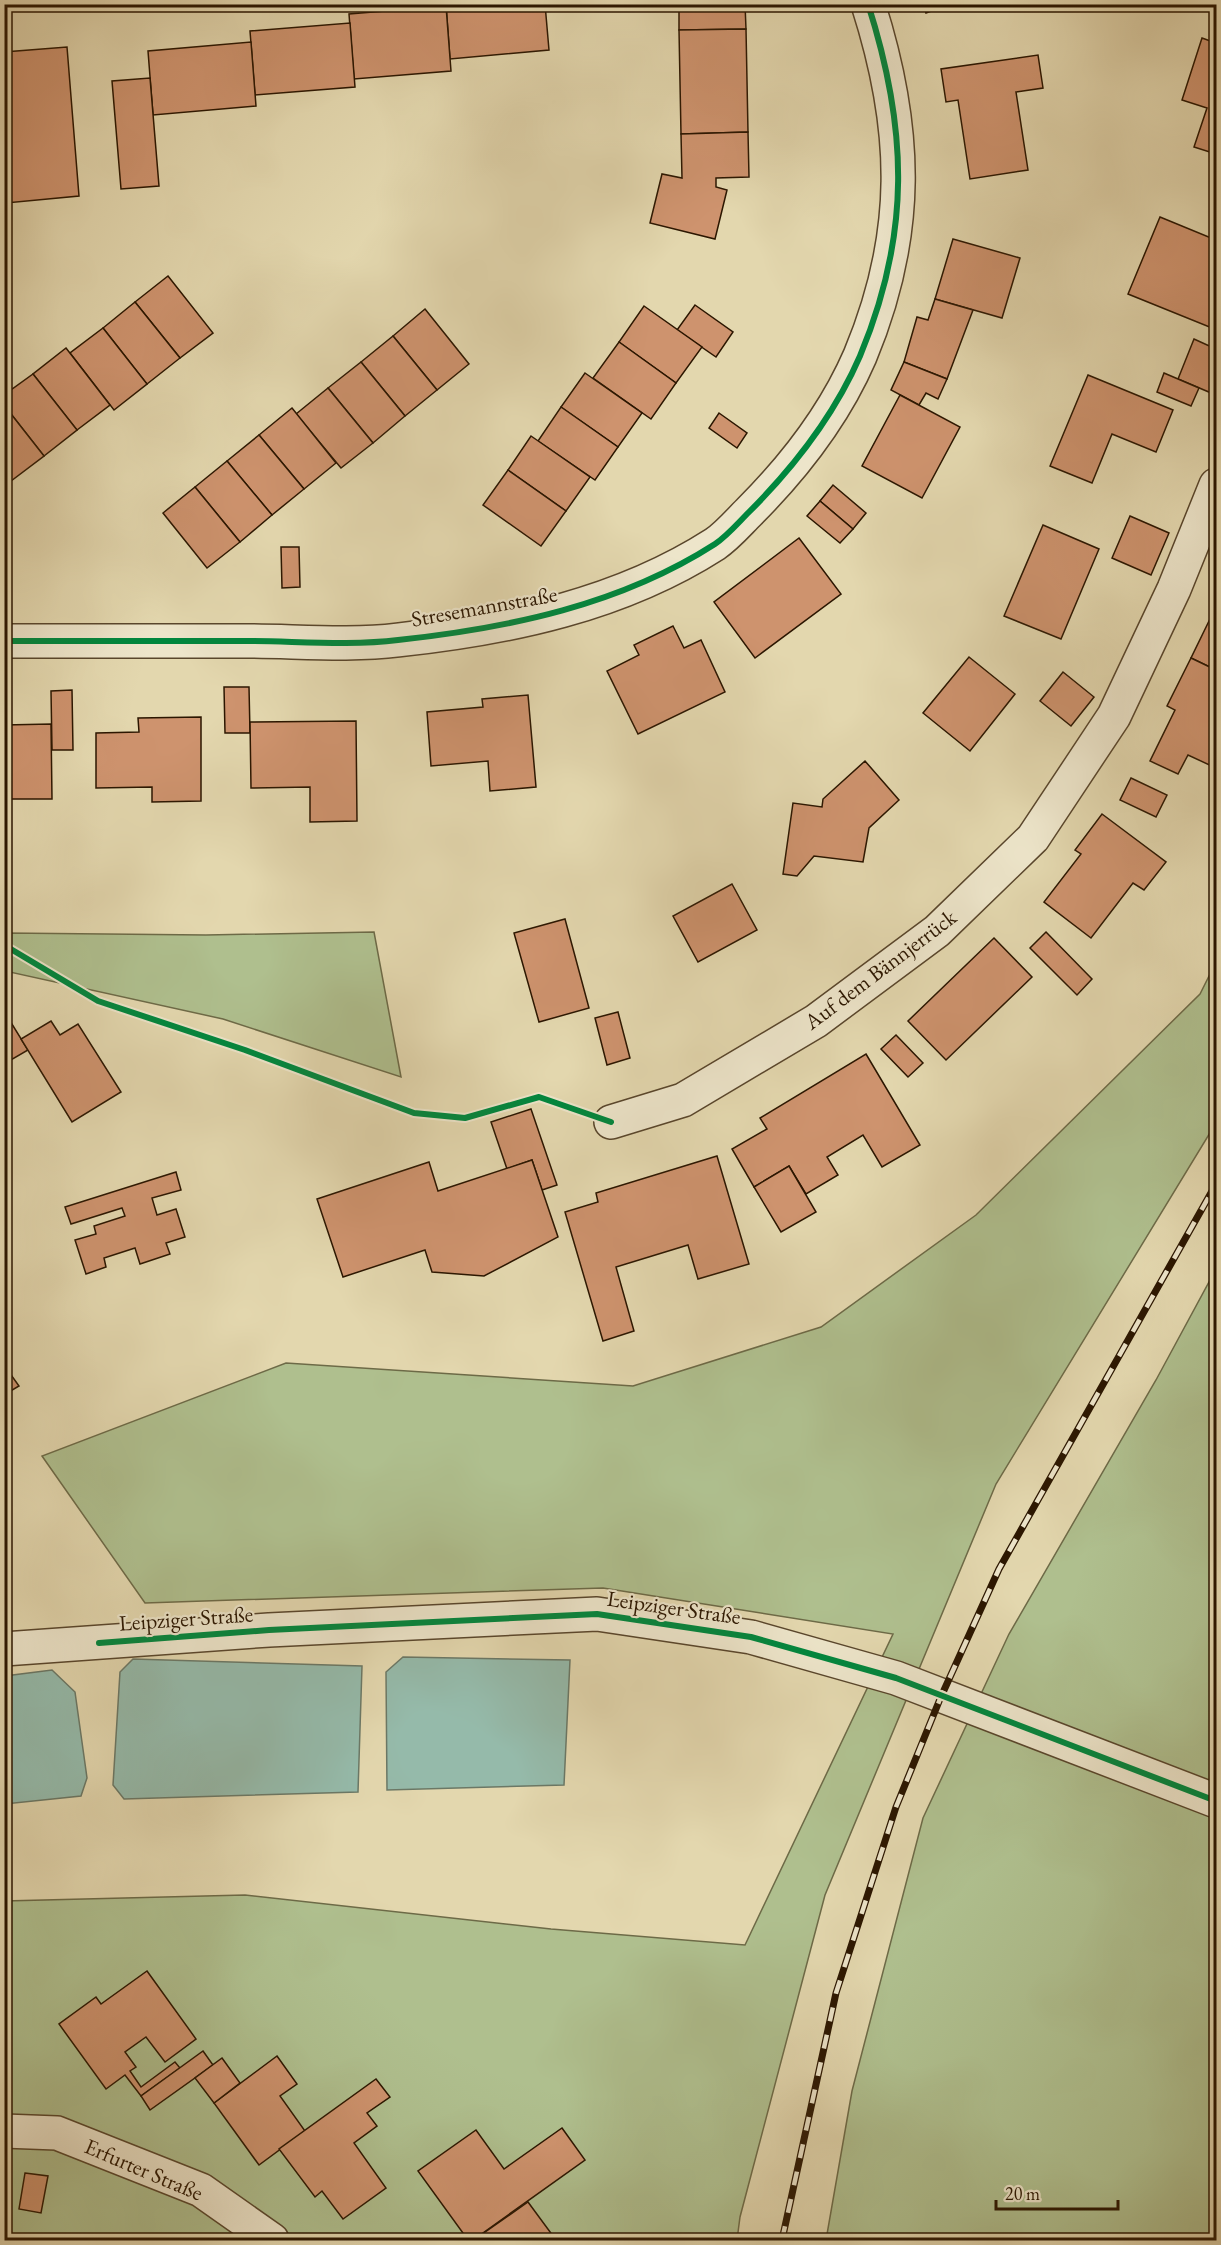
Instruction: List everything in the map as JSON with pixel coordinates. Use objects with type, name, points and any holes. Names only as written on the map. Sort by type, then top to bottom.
[{"type":"street","name":"Stresemannstraße","points":[[4,641],[396,641],[544,617],[634,588],[718,543],[784,476],[843,395],[867,340],[888,276],[898,214],[899,149],[893,98],[868,4]]},
{"type":"street","name":"Auf dem Bännjerrück","points":[[610,1122],[683,1100],[816,1022],[937,931],[1033,838],[1114,716],[1174,589],[1216,485]]},
{"type":"street","name":"Leipziger Straße","points":[[4,1649],[257,1631],[597,1614],[751,1637],[896,1678],[1216,1801]]},
{"type":"street","name":"Erfurter Straße","points":[[4,2130],[57,2133],[201,2190],[272,2241]]},
{"type":"shaded area","points":[[374,932],[401,1077],[223,1019],[5,971],[5,933],[206,935]]},
{"type":"shaded area","points":[[1216,962],[1216,1123],[996,1484],[825,1895],[740,2217],[737,2240],[5,2240],[4,1901],[245,1895],[551,1929],[745,1945],[893,1634],[603,1588],[145,1603],[42,1456],[286,1363],[633,1386],[821,1327],[976,1215],[1200,994]]},
{"type":"shaded area","points":[[1216,1269],[1216,2240],[826,2240],[852,2091],[923,1818],[1009,1634],[1156,1380]]},
{"type":"shaded area","points":[[403,1657],[570,1660],[564,1785],[387,1790],[386,1672]]},
{"type":"shaded area","points":[[133,1659],[362,1666],[358,1792],[124,1799],[113,1785],[120,1672]]},
{"type":"shaded area","points":[[52,1670],[75,1692],[87,1778],[81,1796],[5,1804],[5,1676]]},
{"type":"building","points":[[446,4],[545,4],[549,50],[450,59]]},
{"type":"building","points":[[679,4],[745,4],[746,29],[679,30]]},
{"type":"building","points":[[923,4],[950,4],[926,13]]},
{"type":"building","points":[[446,6],[451,71],[354,79],[349,14]]},
{"type":"building","points":[[350,23],[355,87],[255,95],[250,31]]},
{"type":"building","points":[[746,29],[748,132],[681,134],[679,30]]},
{"type":"building","points":[[1202,38],[1216,43],[1216,154],[1194,147],[1207,108],[1182,100]]},
{"type":"building","points":[[251,42],[256,106],[153,115],[148,51]]},
{"type":"building","points":[[67,47],[79,196],[6,203],[4,52]]},
{"type":"building","points":[[1038,55],[1043,88],[1016,92],[1028,170],[970,179],[958,100],[946,102],[941,69]]},
{"type":"building","points":[[150,78],[159,186],[121,189],[112,81]]},
{"type":"building","points":[[748,132],[749,177],[716,178],[716,187],[727,190],[715,239],[650,223],[662,174],[682,178],[681,134]]},
{"type":"building","points":[[1160,217],[1216,240],[1216,317],[1212,328],[1128,294]]},
{"type":"building","points":[[953,239],[1020,258],[1002,318],[935,299]]},
{"type":"building","points":[[168,276],[213,333],[180,358],[135,302]]},
{"type":"building","points":[[935,299],[973,310],[947,379],[904,362],[917,317],[928,320]]},
{"type":"building","points":[[135,302],[180,358],[147,384],[103,328]]},
{"type":"building","points":[[695,305],[733,332],[716,357],[677,330]]},
{"type":"building","points":[[644,306],[702,347],[676,383],[619,342]]},
{"type":"building","points":[[425,309],[469,364],[437,390],[393,336]]},
{"type":"building","points":[[103,328],[147,384],[114,410],[70,353]]},
{"type":"building","points":[[393,336],[437,390],[405,416],[361,362]]},
{"type":"building","points":[[1194,339],[1216,349],[1216,395],[1178,379]]},
{"type":"building","points":[[619,342],[676,383],[651,419],[593,378]]},
{"type":"building","points":[[66,348],[110,405],[77,430],[33,374]]},
{"type":"building","points":[[361,362],[405,416],[373,443],[328,388]]},
{"type":"building","points":[[904,362],[947,379],[938,399],[926,393],[919,405],[891,390]]},
{"type":"building","points":[[585,373],[642,413],[618,447],[561,407]]},
{"type":"building","points":[[1164,373],[1199,388],[1191,406],[1157,392]]},
{"type":"building","points":[[33,374],[77,430],[44,456],[4,405],[4,395]]},
{"type":"building","points":[[1088,375],[1173,410],[1156,452],[1112,434],[1092,483],[1050,466]]},
{"type":"building","points":[[328,388],[373,443],[341,468],[296,414]]},
{"type":"building","points":[[900,395],[960,427],[922,498],[862,466]]},
{"type":"building","points":[[4,405],[44,456],[11,481],[4,473]]},
{"type":"building","points":[[561,407],[618,447],[595,480],[538,441]]},
{"type":"building","points":[[292,408],[336,463],[304,489],[259,435]]},
{"type":"building","points":[[719,413],[747,433],[737,448],[709,428]]},
{"type":"building","points":[[259,435],[304,489],[272,515],[227,461]]},
{"type":"building","points":[[531,436],[590,477],[566,511],[508,470]]},
{"type":"building","points":[[227,461],[272,515],[240,542],[195,487]]},
{"type":"building","points":[[508,470],[566,511],[541,546],[483,505]]},
{"type":"building","points":[[833,485],[866,513],[853,529],[820,501]]},
{"type":"building","points":[[195,487],[240,542],[207,568],[163,513]]},
{"type":"building","points":[[820,501],[853,529],[840,543],[807,516]]},
{"type":"building","points":[[1130,516],[1169,533],[1151,575],[1112,558]]},
{"type":"building","points":[[1043,525],[1099,549],[1061,639],[1004,616]]},
{"type":"building","points":[[799,538],[841,594],[755,658],[714,602]]},
{"type":"building","points":[[281,547],[299,547],[300,587],[282,588]]},
{"type":"building","points":[[1216,604],[1216,622],[1210,619]]},
{"type":"building","points":[[1210,619],[1216,622],[1216,670],[1191,658]]},
{"type":"building","points":[[673,626],[684,648],[701,640],[725,692],[638,734],[607,671],[639,655],[634,645]]},
{"type":"building","points":[[969,657],[1015,694],[970,751],[923,713]]},
{"type":"building","points":[[1191,658],[1216,670],[1216,768],[1188,755],[1178,774],[1150,761],[1175,710],[1167,706]]},
{"type":"building","points":[[1063,672],[1094,697],[1071,726],[1040,701]]},
{"type":"building","points":[[224,687],[249,687],[250,733],[225,733]]},
{"type":"building","points":[[72,690],[73,750],[52,750],[51,691]]},
{"type":"building","points":[[528,695],[536,787],[490,791],[488,761],[431,766],[427,712],[483,707],[482,699]]},
{"type":"building","points":[[201,717],[201,801],[152,802],[152,787],[96,788],[96,733],[139,732],[138,718]]},
{"type":"building","points":[[356,721],[357,821],[310,822],[310,787],[251,788],[250,722]]},
{"type":"building","points":[[51,724],[52,799],[4,799],[4,725]]},
{"type":"building","points":[[865,761],[899,800],[869,828],[863,862],[814,856],[797,876],[783,874],[793,803],[822,807],[823,799]]},
{"type":"building","points":[[1131,778],[1167,795],[1156,817],[1120,800]]},
{"type":"building","points":[[1102,814],[1166,862],[1144,890],[1133,883],[1091,938],[1044,902],[1081,854],[1075,850]]},
{"type":"building","points":[[732,884],[757,930],[698,962],[673,916]]},
{"type":"building","points":[[565,919],[589,1008],[539,1022],[514,933]]},
{"type":"building","points":[[1046,932],[1092,979],[1077,995],[1030,948]]},
{"type":"building","points":[[994,938],[1032,977],[946,1060],[908,1021]]},
{"type":"building","points":[[618,1012],[630,1058],[607,1065],[595,1018]]},
{"type":"building","points":[[7,1016],[28,1050],[4,1064],[4,1017]]},
{"type":"building","points":[[51,1021],[60,1035],[78,1024],[121,1092],[72,1122],[21,1039]]},
{"type":"building","points":[[896,1035],[923,1063],[908,1077],[881,1049]]},
{"type":"building","points":[[866,1054],[920,1145],[882,1167],[863,1135],[827,1157],[838,1175],[806,1194],[789,1166],[754,1187],[732,1149],[767,1129],[760,1118]]},
{"type":"building","points":[[531,1109],[557,1185],[542,1190],[532,1160],[507,1169],[491,1122]]},
{"type":"building","points":[[717,1156],[749,1264],[698,1279],[688,1245],[616,1267],[634,1331],[603,1341],[565,1212],[598,1202],[596,1193]]},
{"type":"building","points":[[532,1160],[558,1237],[484,1276],[432,1272],[425,1250],[343,1277],[317,1199],[429,1162],[438,1191]]},
{"type":"building","points":[[789,1166],[816,1212],[781,1232],[754,1187]]},
{"type":"building","points":[[176,1172],[181,1190],[152,1198],[157,1215],[176,1209],[185,1237],[166,1243],[170,1254],[140,1264],[135,1248],[104,1258],[106,1267],[86,1274],[75,1240],[96,1234],[94,1226],[125,1216],[122,1208],[71,1224],[65,1207]]},
{"type":"building","points":[[4,1365],[19,1386],[4,1395]]},
{"type":"building","points":[[147,1971],[196,2039],[165,2062],[146,2037],[125,2052],[136,2067],[130,2071],[141,2087],[175,2062],[180,2068],[141,2096],[125,2075],[106,2089],[59,2024],[96,1997],[101,2004]]},
{"type":"building","points":[[203,2051],[213,2065],[150,2110],[141,2096]]},
{"type":"building","points":[[277,2056],[297,2084],[280,2096],[305,2131],[259,2165],[214,2103]]},
{"type":"building","points":[[222,2058],[240,2083],[214,2103],[195,2078]]},
{"type":"building","points":[[376,2079],[390,2097],[367,2113],[377,2126],[354,2143],[386,2188],[343,2219],[322,2191],[315,2197],[279,2149]]},
{"type":"building","points":[[562,2128],[585,2160],[473,2240],[468,2240],[418,2171],[476,2130],[504,2169]]},
{"type":"building","points":[[25,2173],[48,2176],[41,2213],[19,2209]]},
{"type":"building","points":[[528,2202],[556,2240],[484,2240],[481,2235]]},
{"type":"railway","points":[[782,2240],[836,1993],[896,1807],[940,1699],[999,1569],[1216,1184]]},
{"type":"cycle path","points":[[4,641],[361,643],[440,635],[522,620],[602,598],[679,565],[715,544],[766,495],[826,420],[850,378],[877,311],[888,267],[895,224],[898,181],[891,95],[868,4]]},
{"type":"cycle path","points":[[4,945],[98,1001],[245,1050],[414,1113],[465,1118],[539,1097],[611,1122]]},
{"type":"cycle path","points":[[99,1643],[269,1630],[597,1614],[751,1637],[896,1678],[1216,1801]]}]
